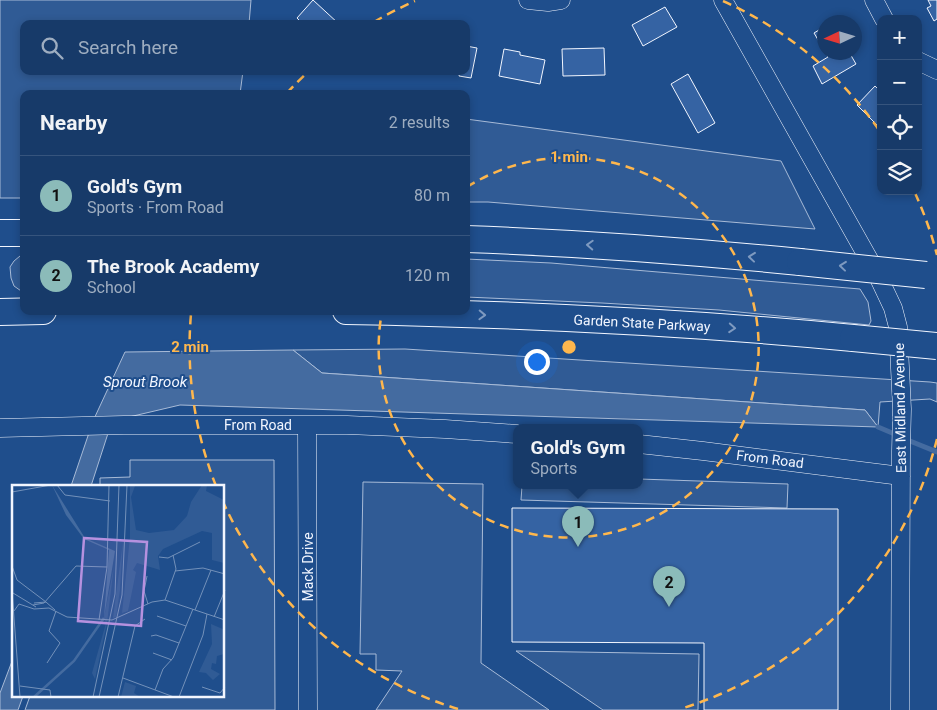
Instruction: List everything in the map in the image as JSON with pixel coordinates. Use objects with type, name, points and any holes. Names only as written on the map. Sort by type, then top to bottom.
[{"type":"highway","points":[[0,233],[20,233]]},
{"type":"highway","points":[[470,239],[696,252],[932,275]]},
{"type":"highway","points":[[0,312],[20,312]]},
{"type":"highway","name":"Garden State Parkway","points":[[463,315],[609,320],[780,331],[937,346]]},
{"type":"street","points":[[528,0],[548,2],[561,0]]},
{"type":"street","name":"East Midland Avenue","points":[[723,0],[876,272],[893,308],[898,327],[902,409],[900,710]]},
{"type":"street","points":[[874,0],[882,15]]},
{"type":"street","points":[[922,63],[937,70]]},
{"type":"street","name":"From Road","points":[[0,428],[124,425],[307,425],[383,426],[513,434]]},
{"type":"street","name":"Mack Drive","points":[[307,425],[308,710]]},
{"type":"street","name":"From Road","points":[[643,444],[901,476]]},
{"type":"shaded area","points":[[0,0],[251,0],[249,20],[20,20],[20,75],[242,75],[241,90],[20,90],[20,198],[0,198]]},
{"type":"shaded area","points":[[470,120],[781,161],[815,229],[470,202]]},
{"type":"shaded area","points":[[20,256],[20,290],[14,286],[11,278],[10,267]]},
{"type":"shaded area","points":[[470,259],[551,263],[860,289],[868,302],[871,321],[869,325],[719,310],[470,297]]},
{"type":"shaded area","points":[[405,349],[930,382],[937,383],[937,402],[930,399],[880,402],[878,427],[865,410],[322,373],[293,350]]},
{"type":"shaded area","points":[[130,460],[274,460],[275,710],[25,710],[29,698],[225,698],[225,485],[100,485],[100,478],[130,477]]},
{"type":"shaded area","points":[[643,479],[788,484],[787,508],[521,500],[522,489],[643,489]]},
{"type":"shaded area","points":[[363,482],[483,484],[481,663],[549,710],[376,710],[402,671],[376,670],[376,654],[360,654]]},
{"type":"shaded area","points":[[516,651],[699,654],[698,710],[603,710]]},
{"type":"water","name":"Sprout Brook","points":[[293,350],[322,373],[865,410],[878,427],[180,405],[112,421],[91,485],[71,485],[93,421],[125,352]]},
{"type":"water","points":[[12,661],[12,698],[22,698],[18,710],[0,710],[0,693]]},
{"type":"building","points":[[313,0],[335,20],[299,20],[297,18]]},
{"type":"building","points":[[928,0],[937,0],[937,19],[934,21],[927,8],[931,6]]},
{"type":"building","points":[[665,7],[677,27],[643,46],[632,25]]},
{"type":"building","points":[[470,47],[477,48],[471,78],[459,76],[470,75]]},
{"type":"building","points":[[604,48],[605,75],[563,76],[562,49]]},
{"type":"building","points":[[504,49],[520,52],[520,55],[545,60],[540,84],[499,76]]},
{"type":"building","points":[[823,60],[854,60],[856,64],[822,84],[813,66]]},
{"type":"building","points":[[688,74],[715,123],[698,133],[671,84]]},
{"type":"building","points":[[875,86],[877,88],[877,125],[857,105]]},
{"type":"building","points":[[512,508],[838,509],[838,710],[704,710],[704,643],[512,642]]},
{"type":"waterway","name":"Sprout Brook","points":[[878,427],[897,435]]},
{"type":"waterway","name":"Sprout Brook","points":[[905,439],[937,452]]},
{"type":"place","name":"Gold's Gym","points":[[578,547]]},
{"type":"place","name":"The Brook Academy","points":[[669,607]]}]
